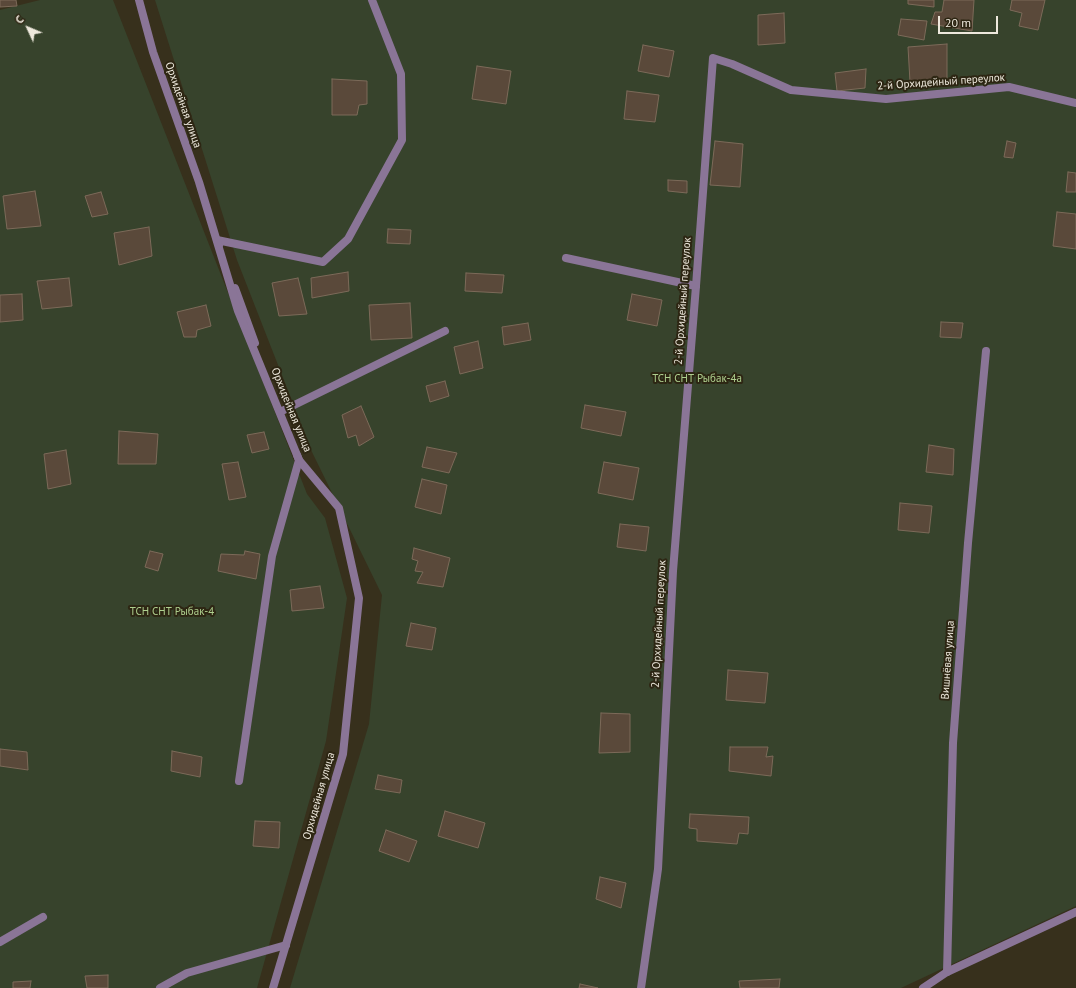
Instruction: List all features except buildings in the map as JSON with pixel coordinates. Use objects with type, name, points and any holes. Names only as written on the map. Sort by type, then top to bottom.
[{"type":"street","name":"Орхидейная улица","points":[[139,0],[153,52],[199,182],[238,310],[299,460],[339,508],[359,598],[343,754],[273,988]]},
{"type":"street","points":[[217,240],[323,262],[348,239],[402,140],[401,74],[372,0]]},
{"type":"street","name":"2-й Орхидейный переулок","points":[[641,988],[658,869],[673,571],[713,58],[732,64],[791,90],[886,99],[1009,87],[1076,103]]},
{"type":"street","points":[[217,240],[299,460],[272,556],[239,782]]},
{"type":"street","points":[[566,258],[696,286]]},
{"type":"street","points":[[280,412],[445,332]]},
{"type":"street","name":"Вишнёвая улица","points":[[947,972],[953,743],[968,543],[986,351]]},
{"type":"street","points":[[923,988],[947,972],[1076,912]]},
{"type":"street","points":[[0,942],[44,918]]},
{"type":"street","points":[[160,988],[187,973],[286,945]]},
{"type":"green space","name":"ТСН СНТ Рыбак-4","points":[[40,0],[113,0],[307,494],[325,518],[347,598],[326,741],[257,988],[0,988],[0,10]]},
{"type":"green space","name":"ТСН СНТ Рыбак-4а","points":[[155,0],[1076,0],[1076,906],[901,988],[290,988],[369,724],[382,595],[312,452],[237,260]]}]
